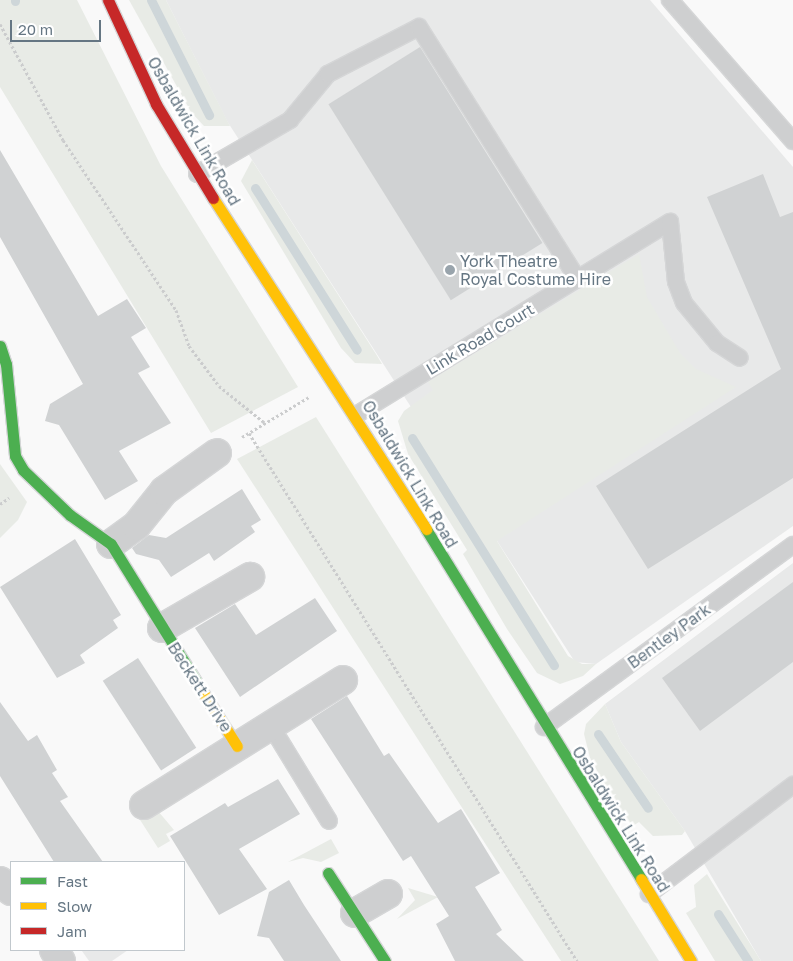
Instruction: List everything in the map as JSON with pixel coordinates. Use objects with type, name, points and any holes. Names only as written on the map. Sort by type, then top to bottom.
[{"type":"street","name":"Osbaldwick Link Road","points":[[108,0],[156,104],[197,174],[356,415],[544,727],[691,961]]},
{"type":"street","name":"Beckett Drive","points":[[0,346],[6,364],[15,456],[22,470],[70,514],[111,544],[237,746]]},
{"type":"street","points":[[111,544],[141,520],[164,491],[217,453]]},
{"type":"street","name":"Beckett Drive","points":[[162,628],[250,577]]},
{"type":"street","name":"Beckett Drive","points":[[144,805],[343,680]]},
{"type":"street","points":[[328,873],[385,961]]},
{"type":"street","points":[[0,881],[10,890]]},
{"type":"street","points":[[355,913],[388,894]]},
{"type":"lane","points":[[670,0],[793,141]]},
{"type":"lane","points":[[197,174],[290,120],[328,74],[419,28],[578,279]]},
{"type":"lane","name":"Link Road Court","points":[[356,415],[670,222],[676,282],[684,303],[717,343],[740,358]]},
{"type":"lane","name":"Bentley Park","points":[[544,727],[793,546]]},
{"type":"lane","points":[[271,726],[329,820]]},
{"type":"lane","points":[[649,894],[793,785]]},
{"type":"path","points":[[0,24],[63,140],[176,310],[190,346],[219,386],[265,423],[333,382]]},
{"type":"path","points":[[248,433],[578,961]]},
{"type":"shaded area","points":[[0,0],[77,0],[161,166],[298,387],[211,433],[0,87]]},
{"type":"shaded area","points":[[129,0],[166,0],[230,126],[204,126],[191,112]]},
{"type":"shaded area","points":[[166,0],[650,0],[793,167],[793,526],[596,664],[575,662],[227,121]]},
{"type":"shaded area","points":[[252,160],[382,364],[355,363],[341,348],[241,181]]},
{"type":"shaded area","points":[[639,254],[647,297],[680,353],[696,369],[736,387],[497,541],[568,656],[582,664],[596,664],[583,676],[560,684],[537,673],[507,629],[463,554],[467,550],[408,454],[398,421],[404,411],[433,390],[428,382]]},
{"type":"shaded area","points":[[316,417],[659,961],[561,961],[237,459]]},
{"type":"shaded area","points":[[0,464],[27,502],[18,520],[0,538]]},
{"type":"shaded area","points":[[793,563],[793,961],[761,961],[685,831],[621,742],[605,704]]},
{"type":"shaded area","points":[[605,704],[621,742],[685,831],[682,835],[653,836],[639,822],[631,827],[605,785],[590,758],[584,734],[586,724]]},
{"type":"shaded area","points":[[158,811],[174,830],[166,834],[170,841],[158,848],[135,812]]},
{"type":"shaded area","points":[[331,839],[339,853],[321,862],[303,858],[288,862]]},
{"type":"shaded area","points":[[707,874],[761,961],[715,961],[686,913],[696,907],[694,885]]},
{"type":"shaded area","points":[[408,888],[438,897],[397,919],[415,900]]},
{"type":"shaded area","points":[[82,951],[127,951],[112,961],[89,961]]},
{"type":"building","points":[[420,47],[542,243],[451,300],[328,104]]},
{"type":"building","points":[[0,150],[98,316],[127,299],[146,328],[131,337],[150,367],[138,373],[171,423],[119,451],[138,481],[105,500],[59,425],[45,421],[50,404],[83,384],[0,237]]},
{"type":"building","points":[[763,174],[780,217],[793,212],[793,478],[648,569],[596,486],[781,369],[707,197]]},
{"type":"building","points":[[242,489],[261,520],[251,526],[255,532],[214,561],[209,553],[171,577],[159,560],[136,554],[132,548],[149,535],[166,538]]},
{"type":"building","points":[[75,539],[121,615],[113,620],[118,628],[80,655],[85,663],[57,678],[0,587]]},
{"type":"building","points":[[793,582],[793,662],[700,731],[662,678]]},
{"type":"building","points":[[315,598],[337,631],[240,697],[195,628],[235,604],[256,635]]},
{"type":"building","points":[[138,658],[196,748],[161,771],[103,681]]},
{"type":"building","points":[[347,696],[384,756],[389,753],[438,823],[461,809],[500,873],[475,887],[502,930],[496,934],[524,961],[455,961],[436,924],[449,916],[411,856],[403,861],[311,719]]},
{"type":"building","points":[[0,702],[28,741],[37,735],[57,770],[52,773],[68,797],[60,801],[102,861],[53,861],[0,776]]},
{"type":"building","points":[[278,779],[300,814],[239,849],[267,889],[219,915],[170,836],[225,803],[228,807]]},
{"type":"building","points":[[289,880],[341,961],[284,961],[269,938],[257,936],[269,892]]},
{"type":"waterway","points":[[151,0],[209,115]]},
{"type":"waterway","points":[[255,188],[357,350]]},
{"type":"waterway","points":[[412,438],[554,665]]},
{"type":"waterway","points":[[598,734],[648,808]]},
{"type":"waterway","points":[[718,914],[748,961]]},
{"type":"traffic: fast","points":[[0,346],[6,364],[15,456],[23,470],[70,515],[111,544],[199,686]]},
{"type":"traffic: fast","points":[[426,529],[641,879]]},
{"type":"traffic: fast","points":[[328,873],[385,961]]},
{"type":"traffic: slow","points":[[213,198],[426,529]]},
{"type":"traffic: slow","points":[[199,686],[237,746]]},
{"type":"traffic: slow","points":[[641,879],[691,961]]},
{"type":"traffic: jam","points":[[108,0],[156,104],[213,198]]},
{"type":"place","name":"York Theatre Royal Costume Hire","points":[[450,270]]}]
